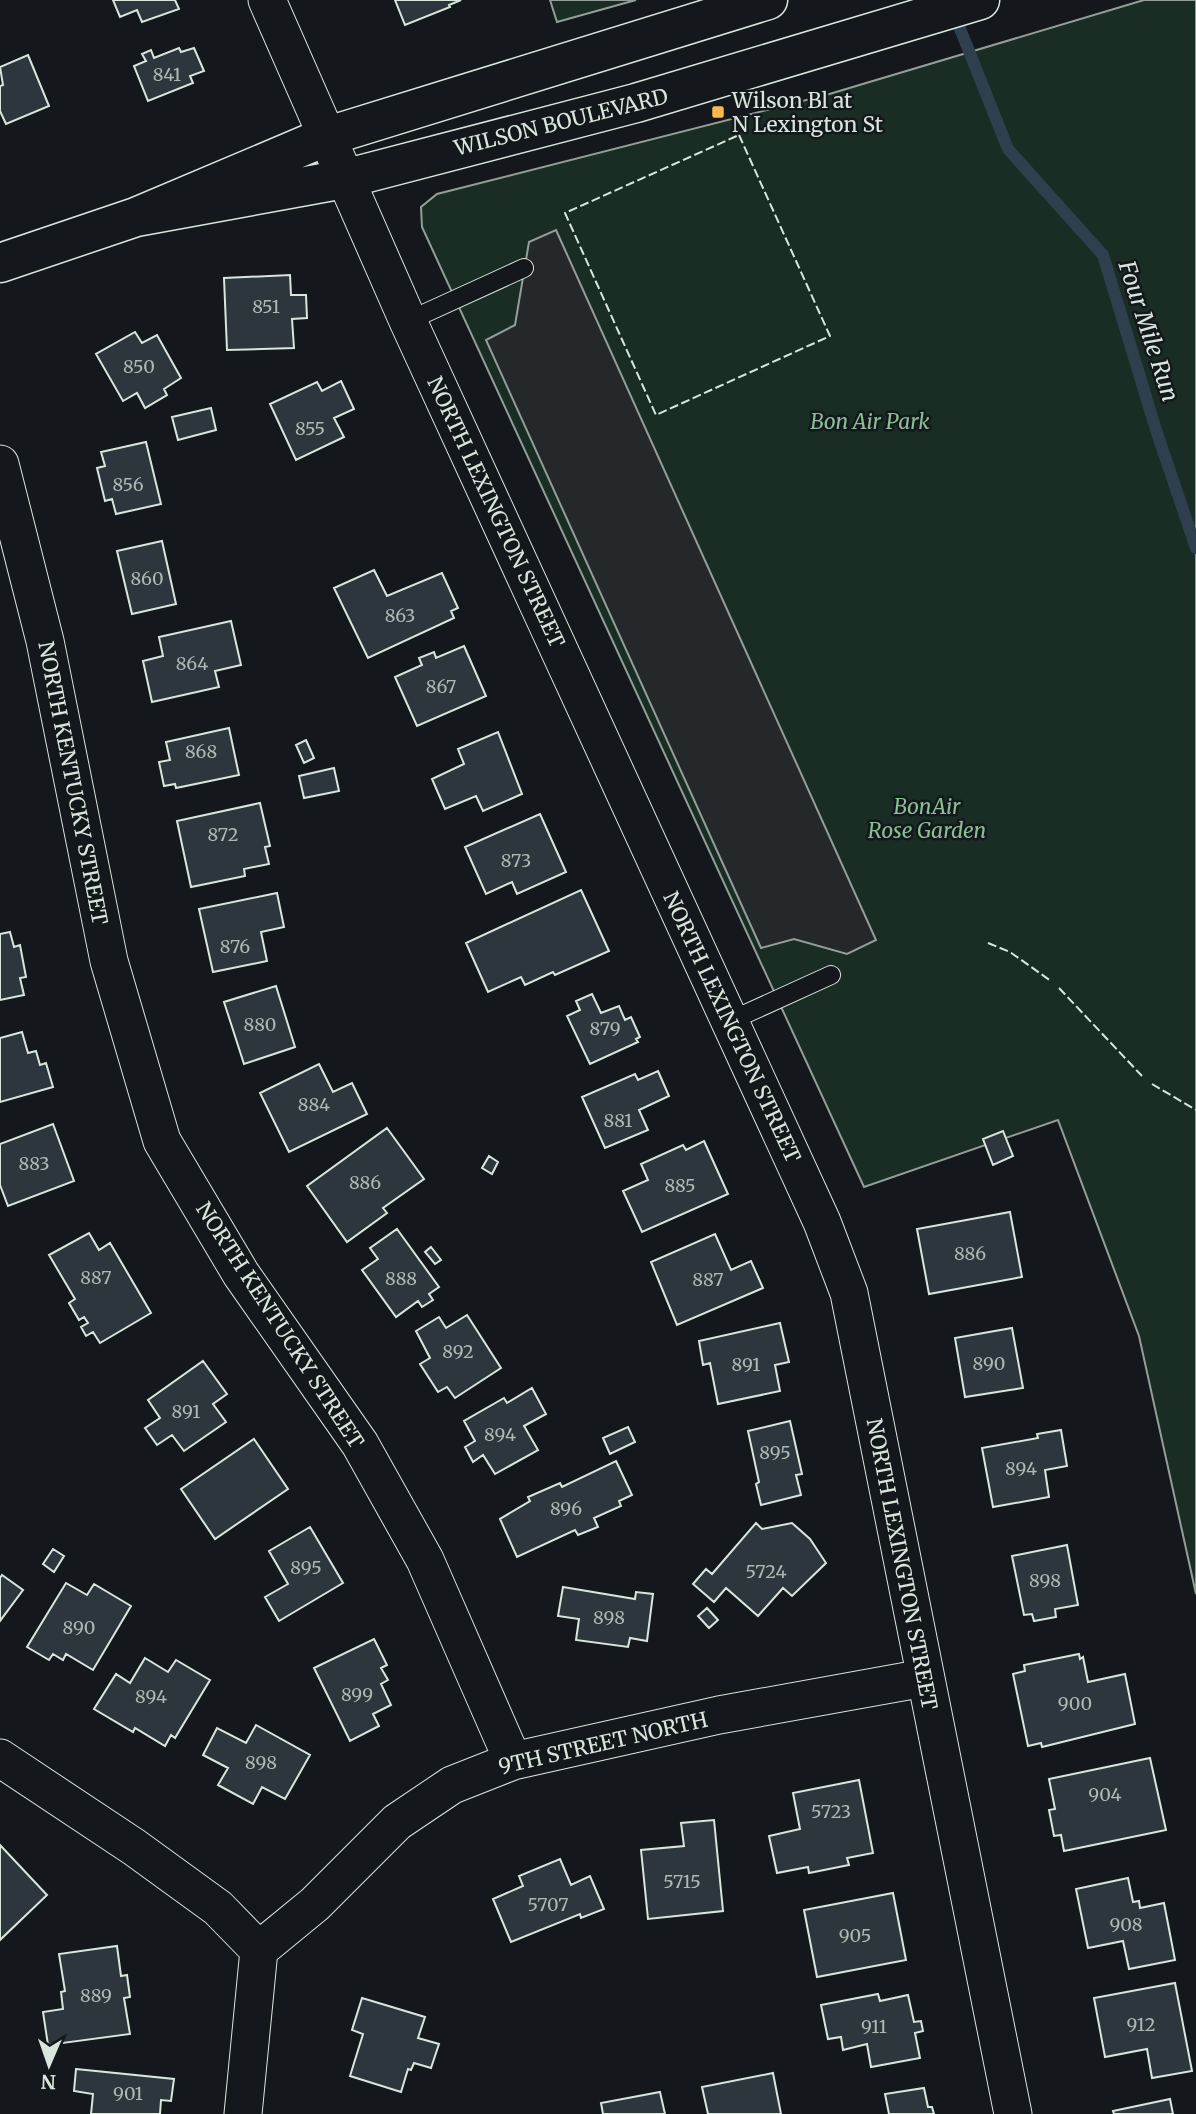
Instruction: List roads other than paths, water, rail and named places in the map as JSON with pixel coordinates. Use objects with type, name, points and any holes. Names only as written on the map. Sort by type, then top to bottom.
[{"type":"main road","name":"WILSON BOULEVARD","points":[[0,263],[136,217],[325,137],[768,0]]},
{"type":"main road","name":"WILSON BOULEVARD","points":[[136,217],[344,179],[636,103],[980,0]]},
{"type":"street","name":"NORTH LEXINGTON STREET","points":[[267,0],[408,321],[822,1222],[849,1293],[1013,2114]]},
{"type":"street","name":"NORTH KENTUCKY STREET","points":[[0,464],[45,641],[109,961],[162,1141],[241,1274],[360,1444],[425,1560],[513,1761]]},
{"type":"street","name":"9TH STREET NORTH","points":[[259,1951],[314,1904],[397,1822],[452,1786],[513,1761],[719,1715],[924,1678]]},
{"type":"street","points":[[0,1758],[134,1847],[218,1908],[259,1951],[243,2114]]},
{"type":"lane","points":[[408,321],[524,268]]},
{"type":"lane","points":[[730,1021],[831,975]]},
{"type":"waterway","name":"Four Mile Run","points":[[953,11],[1008,149],[1103,255],[1157,433],[1196,548]]},
{"type":"place","name":"Wilson Bl at N Lexington St","points":[[718,112]]},
{"type":"park label","name":"Bon Air Park","points":[[870,421]]},
{"type":"park label","name":"BonAir Rose Garden","points":[[927,818]]}]
